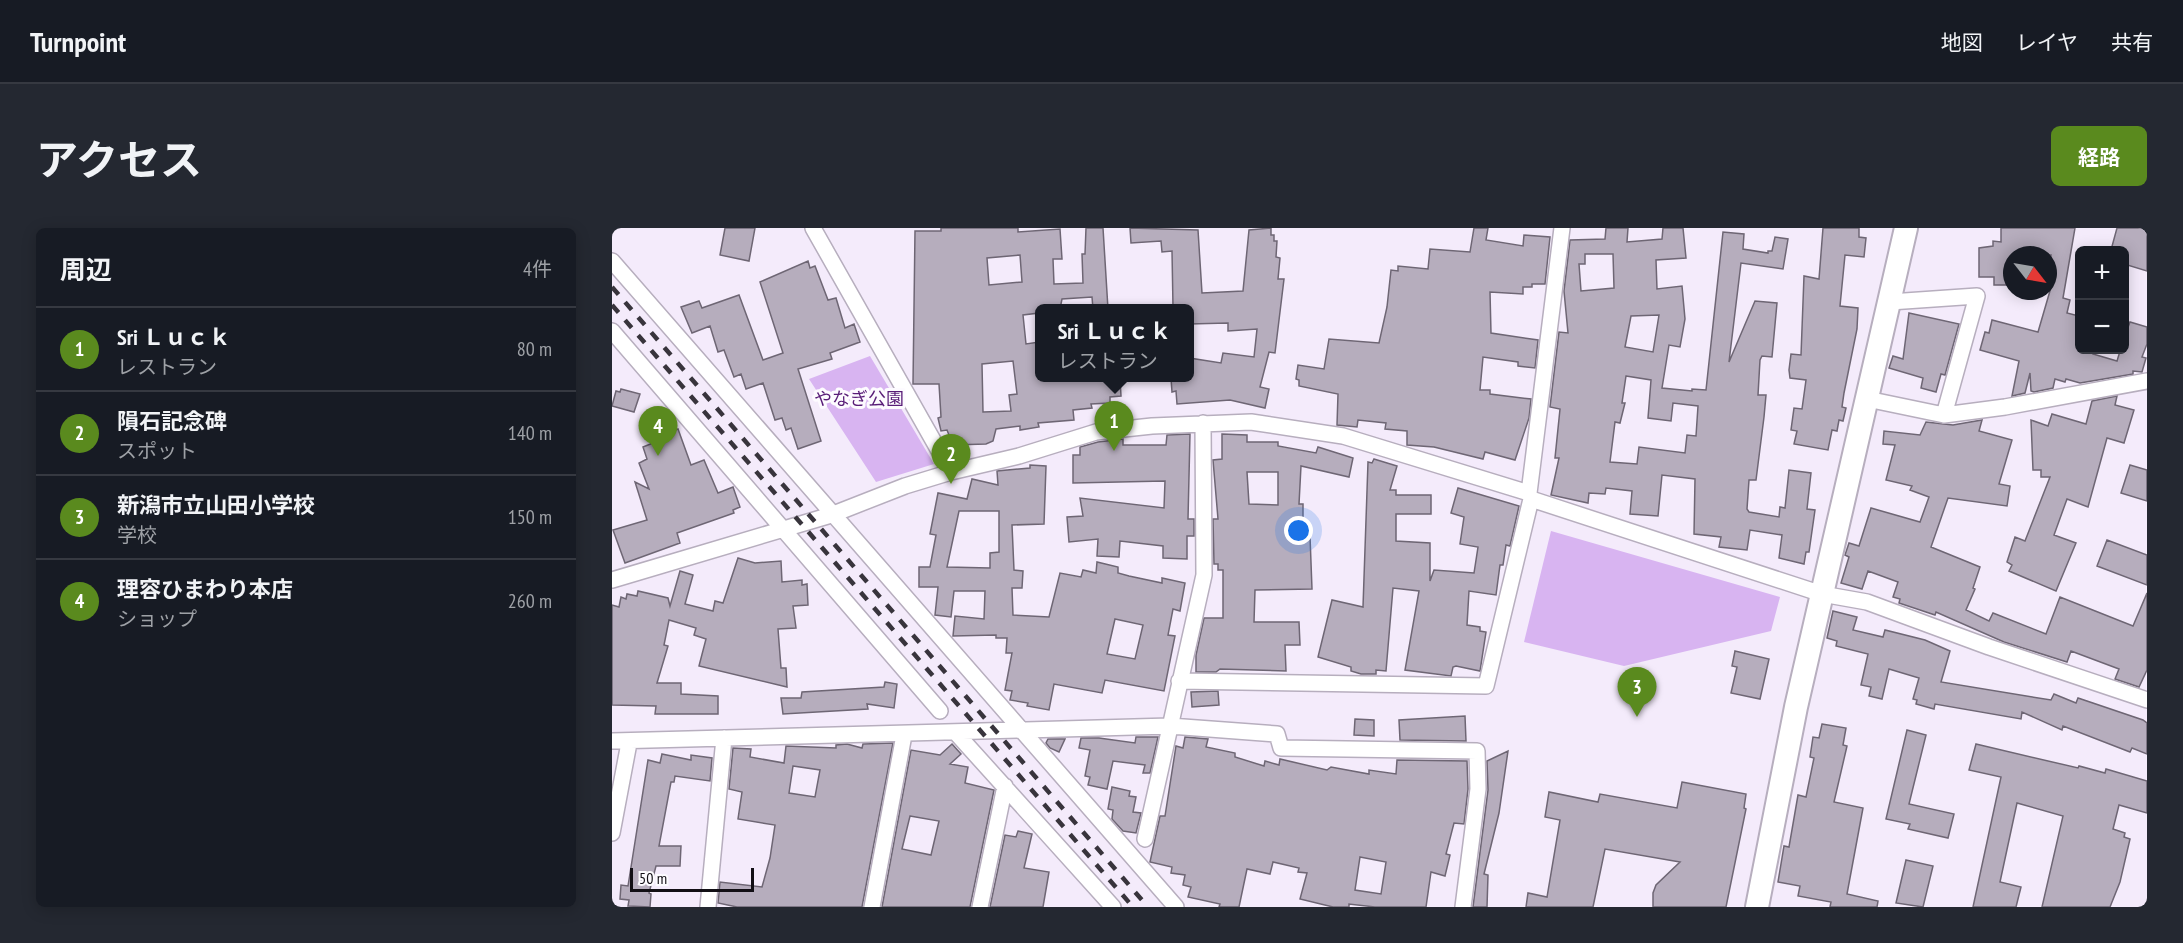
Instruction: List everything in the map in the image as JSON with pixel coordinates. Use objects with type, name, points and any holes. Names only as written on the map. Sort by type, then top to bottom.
[{"type":"street","points":[[1179,681],[1486,686],[1530,496],[1562,228]]},
{"type":"street","points":[[1757,907],[1796,707],[1906,228]]},
{"type":"street","points":[[819,229],[951,472]]},
{"type":"street","points":[[612,261],[1176,907]]},
{"type":"street","points":[[1890,302],[1977,296],[1944,415]]},
{"type":"street","points":[[612,331],[940,711]]},
{"type":"street","points":[[1867,399],[1944,415],[2005,407],[2147,381]]},
{"type":"street","points":[[612,580],[831,514],[905,486],[1096,432],[1203,423],[1251,422],[1343,436],[1822,594],[1867,602],[1989,647],[2147,700]]},
{"type":"street","points":[[1145,839],[1204,574],[1203,423]]},
{"type":"street","points":[[612,741],[629,743],[724,738],[957,734],[1022,729],[1170,726],[1277,734],[1281,748],[1477,751],[1478,789],[1463,907]]},
{"type":"street","points":[[957,734],[1113,907]]},
{"type":"street","points":[[872,907],[904,735]]},
{"type":"street","points":[[708,907],[724,738]]},
{"type":"street","points":[[612,833],[629,743]]},
{"type":"street","points":[[980,907],[1005,786]]},
{"type":"green space","name":"やなぎ公園","points":[[870,356],[934,464],[876,482],[809,379]]},
{"type":"green space","points":[[1551,531],[1780,597],[1771,631],[1624,666],[1524,642]]},
{"type":"building","points":[[725,228],[755,228],[749,261],[720,255]]},
{"type":"building","points":[[941,228],[1018,228],[1018,232],[1060,229],[1062,259],[1053,259],[1054,284],[1083,283],[1082,254],[1085,254],[1086,228],[1103,228],[1108,304],[1093,304],[1092,297],[1062,299],[1061,304],[1035,304],[1035,314],[1023,315],[1026,344],[1035,343],[1035,382],[1120,382],[1121,396],[1110,397],[1110,403],[1091,404],[1092,408],[1073,410],[1074,420],[1038,423],[1039,427],[1020,430],[1020,426],[996,429],[993,441],[986,444],[953,445],[947,430],[941,431],[938,418],[941,417],[939,384],[913,384],[915,231],[941,231]],"holes":[[[1020,255],[1022,282],[989,285],[987,258]],[[1013,361],[1017,394],[1009,395],[1011,411],[983,412],[982,364]]]},
{"type":"building","points":[[1130,228],[1198,230],[1202,293],[1243,291],[1249,230],[1271,228],[1271,235],[1274,235],[1274,241],[1277,241],[1276,257],[1280,258],[1278,279],[1284,279],[1275,353],[1269,352],[1260,387],[1269,389],[1265,408],[1230,400],[1177,404],[1176,391],[1172,392],[1171,382],[1194,382],[1194,359],[1221,363],[1223,353],[1254,357],[1257,329],[1228,331],[1228,323],[1194,324],[1194,304],[1173,304],[1172,251],[1162,252],[1161,241],[1131,243]]},
{"type":"building","points":[[1474,228],[1488,228],[1486,240],[1523,246],[1524,235],[1550,237],[1545,284],[1523,287],[1523,294],[1490,292],[1491,333],[1538,340],[1535,368],[1518,366],[1518,362],[1483,357],[1480,390],[1490,390],[1490,394],[1531,399],[1529,418],[1515,460],[1485,452],[1483,459],[1434,447],[1407,445],[1407,431],[1385,429],[1386,423],[1358,420],[1357,427],[1337,425],[1338,394],[1299,386],[1299,380],[1296,379],[1298,365],[1324,369],[1329,339],[1379,343],[1387,307],[1391,270],[1398,271],[1398,266],[1428,269],[1430,249],[1470,252]]},
{"type":"building","points":[[1606,228],[1628,228],[1627,242],[1662,239],[1663,228],[1683,228],[1686,258],[1656,260],[1657,289],[1682,286],[1685,319],[1680,347],[1669,345],[1662,388],[1692,391],[1692,389],[1706,390],[1723,232],[1744,234],[1743,249],[1768,253],[1772,251],[1775,237],[1788,239],[1783,269],[1741,263],[1729,362],[1755,301],[1777,303],[1772,357],[1762,356],[1760,360],[1758,395],[1766,395],[1756,480],[1749,480],[1747,509],[1749,512],[1779,517],[1780,507],[1785,508],[1789,470],[1811,473],[1807,509],[1815,510],[1809,552],[1806,552],[1804,564],[1779,558],[1782,535],[1750,530],[1747,550],[1719,547],[1721,537],[1694,534],[1695,479],[1662,475],[1658,516],[1630,514],[1632,491],[1606,488],[1605,494],[1589,493],[1588,503],[1551,495],[1559,458],[1555,458],[1560,409],[1550,407],[1559,332],[1568,333],[1564,291],[1570,240],[1605,239]],"holes":[[[1585,254],[1613,254],[1614,288],[1581,291],[1579,264],[1585,264]],[[1659,315],[1653,352],[1625,347],[1631,316]],[[1626,376],[1651,380],[1648,418],[1671,421],[1673,403],[1698,406],[1696,436],[1687,435],[1685,453],[1639,447],[1637,464],[1610,462],[1615,422],[1620,423],[1625,403],[1622,403]]]},
{"type":"building","points":[[1823,228],[1859,228],[1859,237],[1866,238],[1864,257],[1845,255],[1840,306],[1858,308],[1857,329],[1844,393],[1842,407],[1846,408],[1843,421],[1839,420],[1837,431],[1832,430],[1828,450],[1794,444],[1797,431],[1791,430],[1794,408],[1802,409],[1806,380],[1790,378],[1789,370],[1791,354],[1801,355],[1804,276],[1819,279]]},
{"type":"building","points":[[2001,228],[2075,228],[2063,298],[2070,300],[2067,313],[2075,315],[2075,354],[2093,354],[2117,361],[2119,354],[2129,354],[2130,322],[2147,327],[2147,344],[2142,357],[2146,358],[2142,372],[2133,371],[2133,374],[2080,383],[2055,379],[2053,388],[2034,392],[2031,391],[2030,373],[2025,393],[2012,396],[2019,361],[1980,350],[1985,332],[1989,333],[1992,320],[2038,332],[2047,300],[2057,300],[2057,246],[2003,246],[2003,285],[1994,285],[1994,277],[1979,277],[1979,248],[1993,246],[1993,241],[2001,242]]},
{"type":"building","points":[[2117,228],[2147,228],[2147,271],[2129,266],[2129,246],[2112,246]]},
{"type":"building","points":[[808,261],[810,268],[815,266],[828,300],[836,298],[845,328],[854,324],[860,342],[830,353],[832,359],[798,369],[821,441],[798,449],[791,428],[786,430],[782,418],[775,420],[763,383],[746,389],[741,374],[734,377],[724,350],[718,352],[710,326],[692,333],[681,307],[699,301],[702,308],[739,295],[763,360],[783,353],[760,282]]},
{"type":"building","points":[[1909,313],[1959,324],[1945,375],[1941,374],[1936,392],[1921,388],[1923,378],[1889,368],[1893,356],[1903,359]]},
{"type":"building","points":[[621,389],[640,394],[634,412],[612,406],[616,391],[620,392]]},
{"type":"building","points":[[2117,396],[2115,405],[2134,410],[2124,443],[2107,438],[2088,507],[2067,499],[2054,535],[2076,543],[2056,591],[2009,571],[2012,565],[2007,562],[2015,537],[2025,541],[2050,477],[2041,477],[2041,470],[2033,470],[2031,420],[2048,426],[2052,414],[2086,424],[2092,401]]},
{"type":"building","points":[[664,410],[667,419],[672,418],[675,430],[678,429],[691,465],[704,460],[718,493],[733,487],[740,507],[733,510],[734,513],[677,533],[680,543],[625,563],[613,530],[647,520],[635,482],[649,489],[639,463],[647,459],[643,447],[653,443],[646,415]]},
{"type":"building","points":[[1982,420],[1979,431],[2012,440],[1999,484],[2010,486],[2007,506],[1948,498],[1931,547],[1980,567],[1973,588],[1975,589],[1966,610],[1989,621],[1993,613],[2046,634],[2060,597],[2133,626],[2147,593],[2147,670],[2139,687],[2115,679],[2119,669],[2071,651],[2067,662],[2004,642],[1936,612],[1935,615],[1899,603],[1900,599],[1893,597],[1898,582],[1868,571],[1862,589],[1841,583],[1849,557],[1845,555],[1849,543],[1859,546],[1871,508],[1920,522],[1929,497],[1910,490],[1912,486],[1886,480],[1895,445],[1883,444],[1884,431],[1920,435],[1926,422],[1953,425]]},
{"type":"building","points":[[1190,434],[1188,519],[1194,519],[1194,536],[1187,536],[1187,559],[1163,558],[1163,546],[1120,541],[1119,557],[1097,556],[1098,539],[1069,542],[1067,517],[1083,516],[1080,498],[1164,508],[1165,481],[1073,483],[1073,455],[1080,455],[1080,447],[1123,439],[1123,445],[1166,445],[1167,435]]},
{"type":"building","points":[[1222,434],[1247,435],[1247,442],[1278,442],[1278,446],[1316,453],[1318,447],[1353,458],[1349,477],[1301,466],[1299,504],[1303,504],[1303,536],[1310,536],[1312,589],[1255,590],[1254,622],[1299,622],[1300,645],[1285,645],[1286,671],[1220,669],[1216,672],[1196,672],[1196,655],[1204,618],[1223,618],[1223,570],[1218,570],[1218,564],[1214,564],[1213,519],[1218,519],[1213,460],[1222,459]],"holes":[[[1247,472],[1278,472],[1278,505],[1249,504]]]},
{"type":"building","points":[[1374,459],[1397,466],[1390,490],[1396,490],[1396,495],[1431,495],[1431,514],[1396,514],[1396,541],[1430,543],[1430,581],[1434,570],[1474,573],[1478,547],[1460,544],[1464,517],[1451,513],[1458,488],[1519,506],[1510,546],[1506,545],[1503,565],[1500,565],[1496,595],[1469,591],[1467,625],[1480,627],[1480,631],[1486,632],[1480,671],[1456,666],[1453,667],[1451,676],[1405,670],[1419,591],[1393,588],[1386,671],[1376,670],[1376,674],[1361,674],[1351,671],[1351,667],[1318,657],[1332,600],[1363,607],[1368,462],[1372,463]]},
{"type":"building","points":[[1030,465],[1046,466],[1044,524],[1012,525],[1014,570],[1023,571],[1022,588],[1012,588],[1013,615],[1049,617],[1060,573],[1081,577],[1083,570],[1096,573],[1097,562],[1118,567],[1118,573],[1129,576],[1162,583],[1162,578],[1185,583],[1180,611],[1173,609],[1168,635],[1175,636],[1164,691],[1105,680],[1102,693],[1054,684],[1049,710],[1027,706],[1028,703],[1010,700],[1012,691],[1005,690],[1012,653],[1006,653],[1007,638],[996,638],[996,635],[953,636],[955,616],[984,619],[985,591],[954,591],[951,617],[935,615],[938,587],[919,587],[919,567],[930,567],[936,535],[930,534],[938,493],[967,499],[972,479],[998,485],[997,471],[1030,468]],"holes":[[[959,511],[999,511],[999,552],[990,553],[990,568],[947,567]],[[1115,619],[1143,625],[1135,659],[1107,654]]]},
{"type":"building","points":[[2130,465],[2147,470],[2147,501],[2121,493]]},
{"type":"building","points":[[2107,540],[2147,555],[2147,585],[2097,566]]},
{"type":"building","points":[[738,558],[755,563],[781,561],[782,582],[802,580],[802,585],[807,584],[808,605],[793,606],[796,628],[778,629],[781,668],[786,668],[787,687],[699,666],[706,639],[694,635],[696,628],[669,620],[664,645],[668,646],[657,683],[681,683],[681,694],[718,696],[718,714],[655,714],[656,706],[612,705],[612,605],[619,607],[621,597],[626,599],[627,594],[637,596],[638,591],[668,598],[670,606],[680,571],[693,575],[685,604],[713,611],[715,601],[723,603]]},
{"type":"building","points":[[1833,611],[1857,617],[1853,630],[1883,637],[1885,630],[1925,640],[1950,651],[1941,682],[2051,700],[2054,694],[2076,703],[2078,698],[2143,720],[2147,723],[2147,754],[2132,748],[2130,752],[2063,726],[2062,730],[2022,712],[2021,719],[1935,704],[1934,709],[1916,704],[1917,700],[1913,699],[1919,678],[1889,669],[1882,699],[1869,696],[1871,687],[1861,685],[1868,654],[1836,646],[1837,641],[1827,638]]},
{"type":"building","points":[[1735,651],[1769,659],[1760,699],[1731,693],[1737,667],[1732,666]]},
{"type":"building","points":[[885,682],[897,684],[894,708],[867,704],[868,709],[783,714],[781,698],[801,698],[802,692],[884,687]]},
{"type":"building","points":[[1218,691],[1219,705],[1192,707],[1191,692]]},
{"type":"building","points":[[1465,716],[1466,741],[1400,740],[1399,720]]},
{"type":"building","points":[[1355,719],[1374,720],[1374,736],[1354,735]]},
{"type":"building","points":[[1822,724],[1846,728],[1843,745],[1847,746],[1834,802],[1863,808],[1847,894],[1878,901],[1877,907],[1830,907],[1831,902],[1798,896],[1800,886],[1778,882],[1784,846],[1789,847],[1798,795],[1806,797],[1814,758],[1810,757],[1813,737],[1819,738]]},
{"type":"building","points":[[1907,730],[1926,735],[1909,804],[1954,814],[1948,838],[1908,829],[1910,824],[1886,819]]},
{"type":"building","points":[[1136,737],[1158,737],[1150,773],[1143,773],[1145,765],[1113,761],[1107,789],[1088,785],[1090,777],[1085,776],[1090,750],[1079,748],[1081,738],[1135,743]]},
{"type":"building","points":[[1185,737],[1208,739],[1206,747],[1235,753],[1235,757],[1264,766],[1265,761],[1279,765],[1280,759],[1327,770],[1331,767],[1369,774],[1369,770],[1396,774],[1397,760],[1467,761],[1468,789],[1464,824],[1454,823],[1446,854],[1450,855],[1445,876],[1431,872],[1426,907],[1375,907],[1349,904],[1349,907],[1333,907],[1300,899],[1307,873],[1298,872],[1299,868],[1273,862],[1270,874],[1247,869],[1239,907],[1219,907],[1220,904],[1188,897],[1191,887],[1183,885],[1185,875],[1171,873],[1172,867],[1150,862],[1160,816],[1165,816],[1176,746],[1183,748]],"holes":[[[1360,857],[1386,862],[1381,894],[1355,890]]]},
{"type":"building","points":[[1048,739],[1065,739],[1059,752],[1050,748],[1046,743]]},
{"type":"building","points":[[893,743],[862,907],[737,907],[718,903],[720,882],[762,887],[770,858],[775,825],[738,819],[742,792],[729,789],[733,748],[751,749],[750,757],[784,763],[786,746],[836,748],[836,745],[847,744],[862,748],[863,744]],"holes":[[[793,766],[820,770],[815,797],[789,793]]]},
{"type":"building","points":[[952,744],[961,754],[950,764],[968,767],[965,783],[994,790],[970,907],[882,907],[911,750],[940,755]],"holes":[[[910,816],[939,821],[931,855],[902,849]]]},
{"type":"building","points":[[1976,744],[2078,768],[2079,766],[2105,773],[2106,769],[2147,781],[2147,813],[2119,805],[2113,829],[2125,833],[2124,837],[2130,839],[2120,882],[2110,907],[2042,907],[2063,816],[2017,803],[2000,882],[2021,887],[2016,907],[1973,907],[2001,777],[1969,770]]},
{"type":"building","points":[[1508,751],[1499,813],[1484,874],[1488,875],[1487,907],[1473,907],[1488,790],[1487,761]]},
{"type":"building","points":[[662,754],[691,760],[691,755],[712,758],[710,781],[675,776],[674,782],[671,782],[659,846],[681,846],[680,866],[656,866],[649,893],[651,894],[650,907],[628,906],[629,900],[620,899],[621,885],[628,886],[648,760],[660,763]]},
{"type":"building","points":[[1682,782],[1746,794],[1744,808],[1746,809],[1726,907],[1653,907],[1653,893],[1656,885],[1680,862],[1605,849],[1593,907],[1526,907],[1528,893],[1547,897],[1560,820],[1545,817],[1549,792],[1598,802],[1600,794],[1677,808]]},
{"type":"building","points":[[1112,787],[1130,791],[1129,796],[1136,797],[1133,812],[1141,813],[1136,833],[1123,831],[1112,819],[1113,810],[1108,809]]},
{"type":"building","points":[[1018,831],[1032,834],[1024,868],[1049,872],[1043,907],[990,907],[1005,835],[1016,837]]},
{"type":"building","points":[[1906,860],[1933,866],[1923,907],[1896,903]]},
{"type":"railway","points":[[612,287],[1148,907]]},
{"type":"railway","points":[[612,305],[1133,907]]},
{"type":"place","name":"Sri Ｌｕｃｋ","points":[[1114,451]]},
{"type":"place","name":"理容ひまわり本店","points":[[658,456]]},
{"type":"place","name":"隕石記念碑","points":[[951,484]]},
{"type":"place","name":"新潟市立山田小学校","points":[[1637,717]]}]
